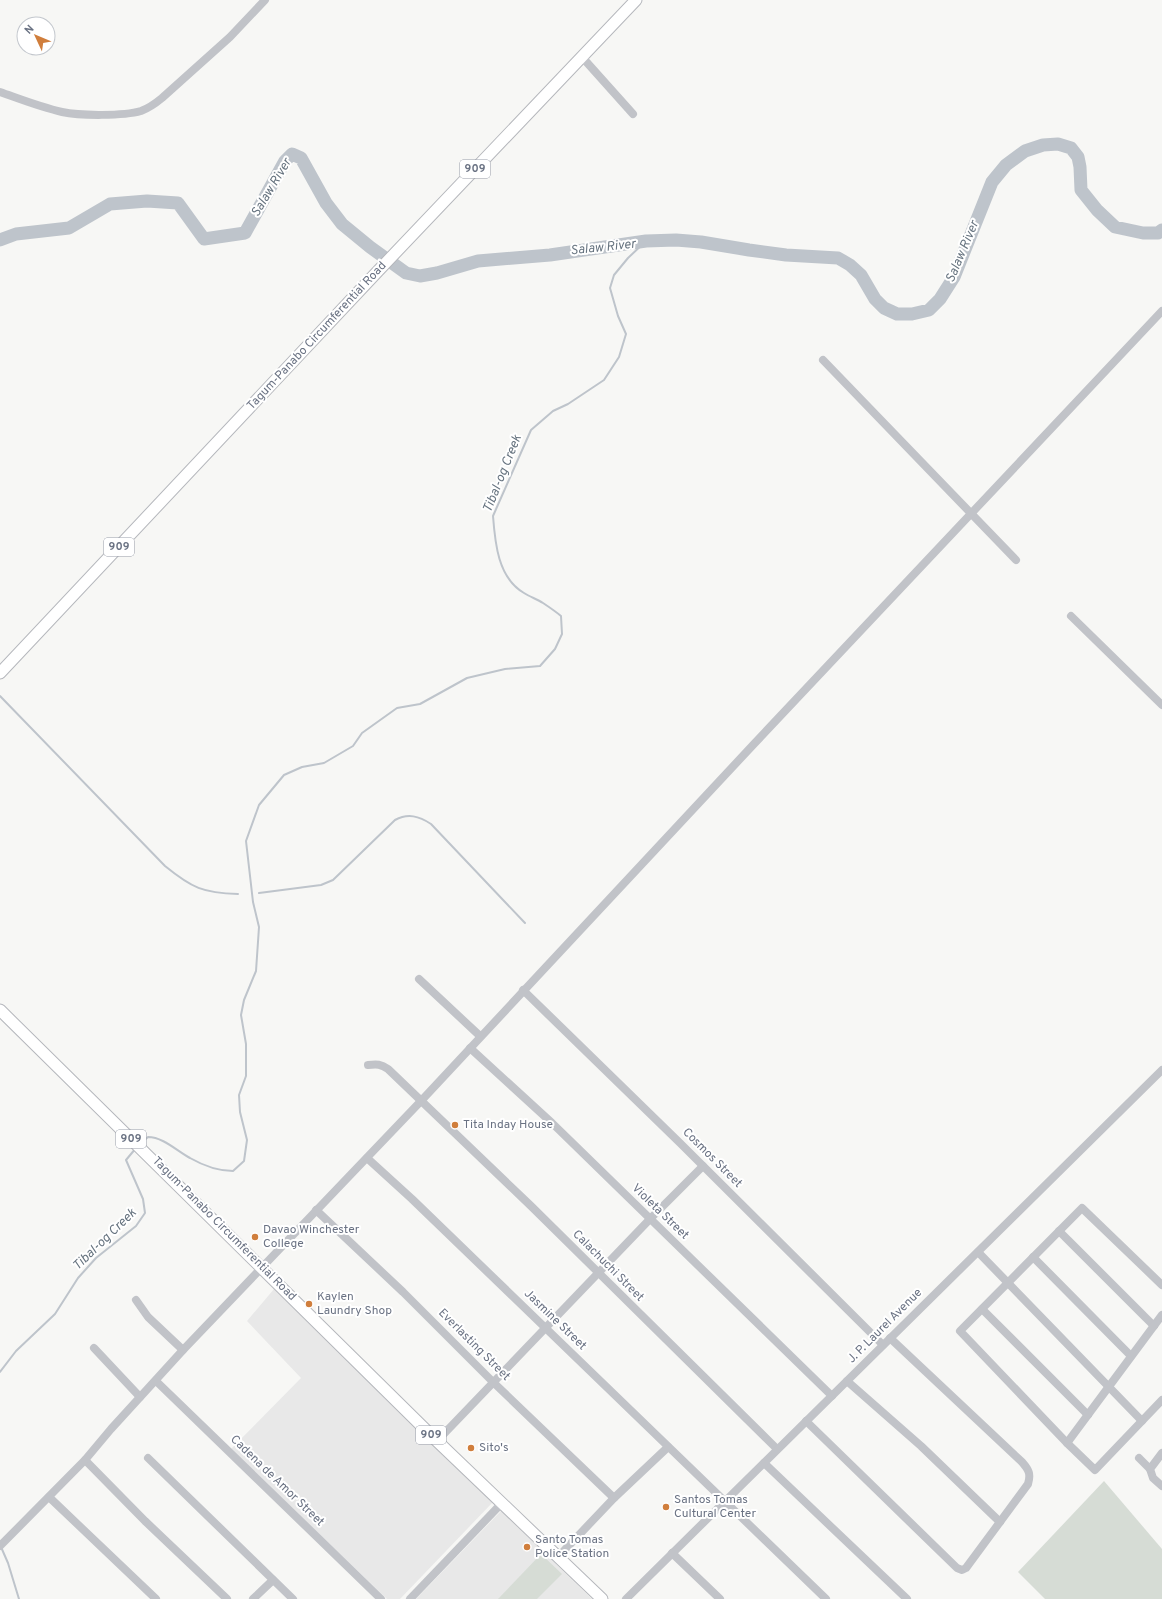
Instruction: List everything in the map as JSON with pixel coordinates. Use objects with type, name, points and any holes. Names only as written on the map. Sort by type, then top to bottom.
[{"type":"main road","name":"Tagum-Panabo Circumferential Road","points":[[0,673],[401,246],[636,0]]},
{"type":"main road","name":"Tagum-Panabo Circumferential Road","points":[[0,1010],[437,1441],[602,1599]]},
{"type":"street","points":[[0,92],[62,112],[103,114],[142,111],[162,98],[230,37],[265,0]]},
{"type":"street","points":[[582,57],[633,114]]},
{"type":"street","points":[[2,1544],[85,1460],[183,1350],[421,1101],[523,990],[1162,311]]},
{"type":"street","points":[[823,360],[1016,560]]},
{"type":"street","points":[[1071,616],[1162,705]]},
{"type":"street","points":[[419,979],[480,1036]]},
{"type":"street","name":"Cosmos Street","points":[[523,990],[883,1345]]},
{"type":"street","name":"Violeta Street","points":[[470,1048],[552,1123],[832,1396]]},
{"type":"street","name":"Calachuchi Street","points":[[368,1065],[377,1064],[388,1069],[532,1206],[777,1449]]},
{"type":"street","name":"J. P. Laurel Avenue","points":[[626,1599],[1162,1070]]},
{"type":"street","name":"Jasmine Street","points":[[367,1158],[412,1199],[826,1599]]},
{"type":"street","points":[[437,1441],[650,1219],[703,1166]]},
{"type":"street","points":[[1162,1285],[1082,1208],[960,1331],[1067,1443],[1095,1470],[1162,1400]]},
{"type":"street","name":"Everlasting Street","points":[[316,1210],[403,1292],[614,1498]]},
{"type":"street","points":[[1059,1231],[1154,1326]]},
{"type":"street","points":[[978,1252],[1142,1421]]},
{"type":"street","points":[[1033,1257],[1131,1356]]},
{"type":"street","points":[[136,1300],[148,1316],[183,1350]]},
{"type":"street","points":[[982,1309],[1088,1415]]},
{"type":"street","points":[[1067,1443],[1162,1315]]},
{"type":"street","points":[[806,1421],[960,1569],[966,1568],[1028,1484],[1030,1472],[1022,1462],[890,1338]]},
{"type":"street","points":[[94,1348],[140,1397]]},
{"type":"street","name":"Cadena de Amor Street","points":[[156,1381],[381,1599]]},
{"type":"street","points":[[847,1381],[921,1446],[1000,1522]]},
{"type":"street","points":[[558,1556],[614,1498],[668,1447]]},
{"type":"street","points":[[1150,1469],[1162,1453]]},
{"type":"street","points":[[148,1458],[294,1599]]},
{"type":"street","points":[[1139,1458],[1150,1469],[1154,1478],[1162,1486]]},
{"type":"street","points":[[85,1460],[145,1521],[227,1599]]},
{"type":"street","points":[[764,1463],[907,1599]]},
{"type":"street","points":[[49,1497],[156,1599]]},
{"type":"street","points":[[410,1599],[502,1503]]},
{"type":"street","points":[[672,1553],[720,1599]]},
{"type":"street","points":[[253,1599],[273,1580]]},
{"type":"shaded area","points":[[274,1289],[493,1502],[400,1599],[387,1599],[231,1449],[301,1378],[247,1321]]},
{"type":"shaded area","points":[[1104,1481],[1162,1549],[1162,1599],[1045,1599],[1018,1572]]},
{"type":"shaded area","points":[[501,1511],[592,1599],[416,1599]]},
{"type":"shaded area","points":[[541,1554],[562,1574],[537,1599],[498,1599]]},
{"type":"waterway","name":"Salaw River","points":[[0,240],[16,234],[69,228],[110,204],[147,201],[178,203],[204,239],[245,233],[285,161],[292,154],[301,158],[326,203],[342,224],[370,247],[406,273],[420,276],[437,273],[478,261],[550,255],[646,241],[676,240],[701,242],[786,255],[838,258],[850,265],[861,275],[875,299],[884,308],[897,314],[912,314],[929,310],[940,299],[954,277],[992,182],[1006,165],[1025,151],[1043,145],[1058,144],[1071,148],[1078,157],[1081,190],[1097,210],[1115,227],[1143,233],[1158,233],[1162,230]]},
{"type":"waterway","name":"Tibal-og Creek","points":[[140,1144],[148,1137],[159,1139],[200,1163],[211,1168],[222,1170],[233,1171],[244,1161],[247,1140],[240,1112],[239,1095],[246,1076],[246,1044],[241,1015],[244,1000],[256,971],[259,927],[253,902],[246,841],[259,805],[284,775],[302,767],[324,763],[353,746],[362,733],[397,708],[420,704],[467,678],[505,669],[540,666],[555,649],[562,634],[561,616],[543,603],[524,593],[508,578],[503,569],[497,548],[493,516],[531,430],[553,411],[568,404],[604,380],[619,357],[626,334],[618,316],[610,288],[614,275],[628,258],[646,241]]},
{"type":"waterway","points":[[0,696],[165,866],[183,880],[198,888],[207,891],[238,894]]},
{"type":"waterway","points":[[259,893],[321,885],[333,880],[395,820],[413,816],[431,824],[525,923]]},
{"type":"waterway","name":"Tibal-og Creek","points":[[0,1372],[16,1351],[55,1314],[78,1278],[96,1258],[136,1226],[145,1213],[143,1199],[126,1160],[136,1148]]},
{"type":"waterway","name":"Tibal-og Creek","points":[[1,1547],[8,1563],[19,1599]]},
{"type":"place","name":"Tita Inday House","points":[[455,1125]]},
{"type":"place","name":"Davao Winchester College","points":[[255,1237]]},
{"type":"place","name":"Kaylen Laundry Shop","points":[[309,1304]]},
{"type":"place","name":"Sito's","points":[[471,1448]]},
{"type":"place","name":"Santos Tomas Cultural Center","points":[[666,1507]]},
{"type":"place","name":"Santo Tomas Police Station","points":[[527,1547]]}]
